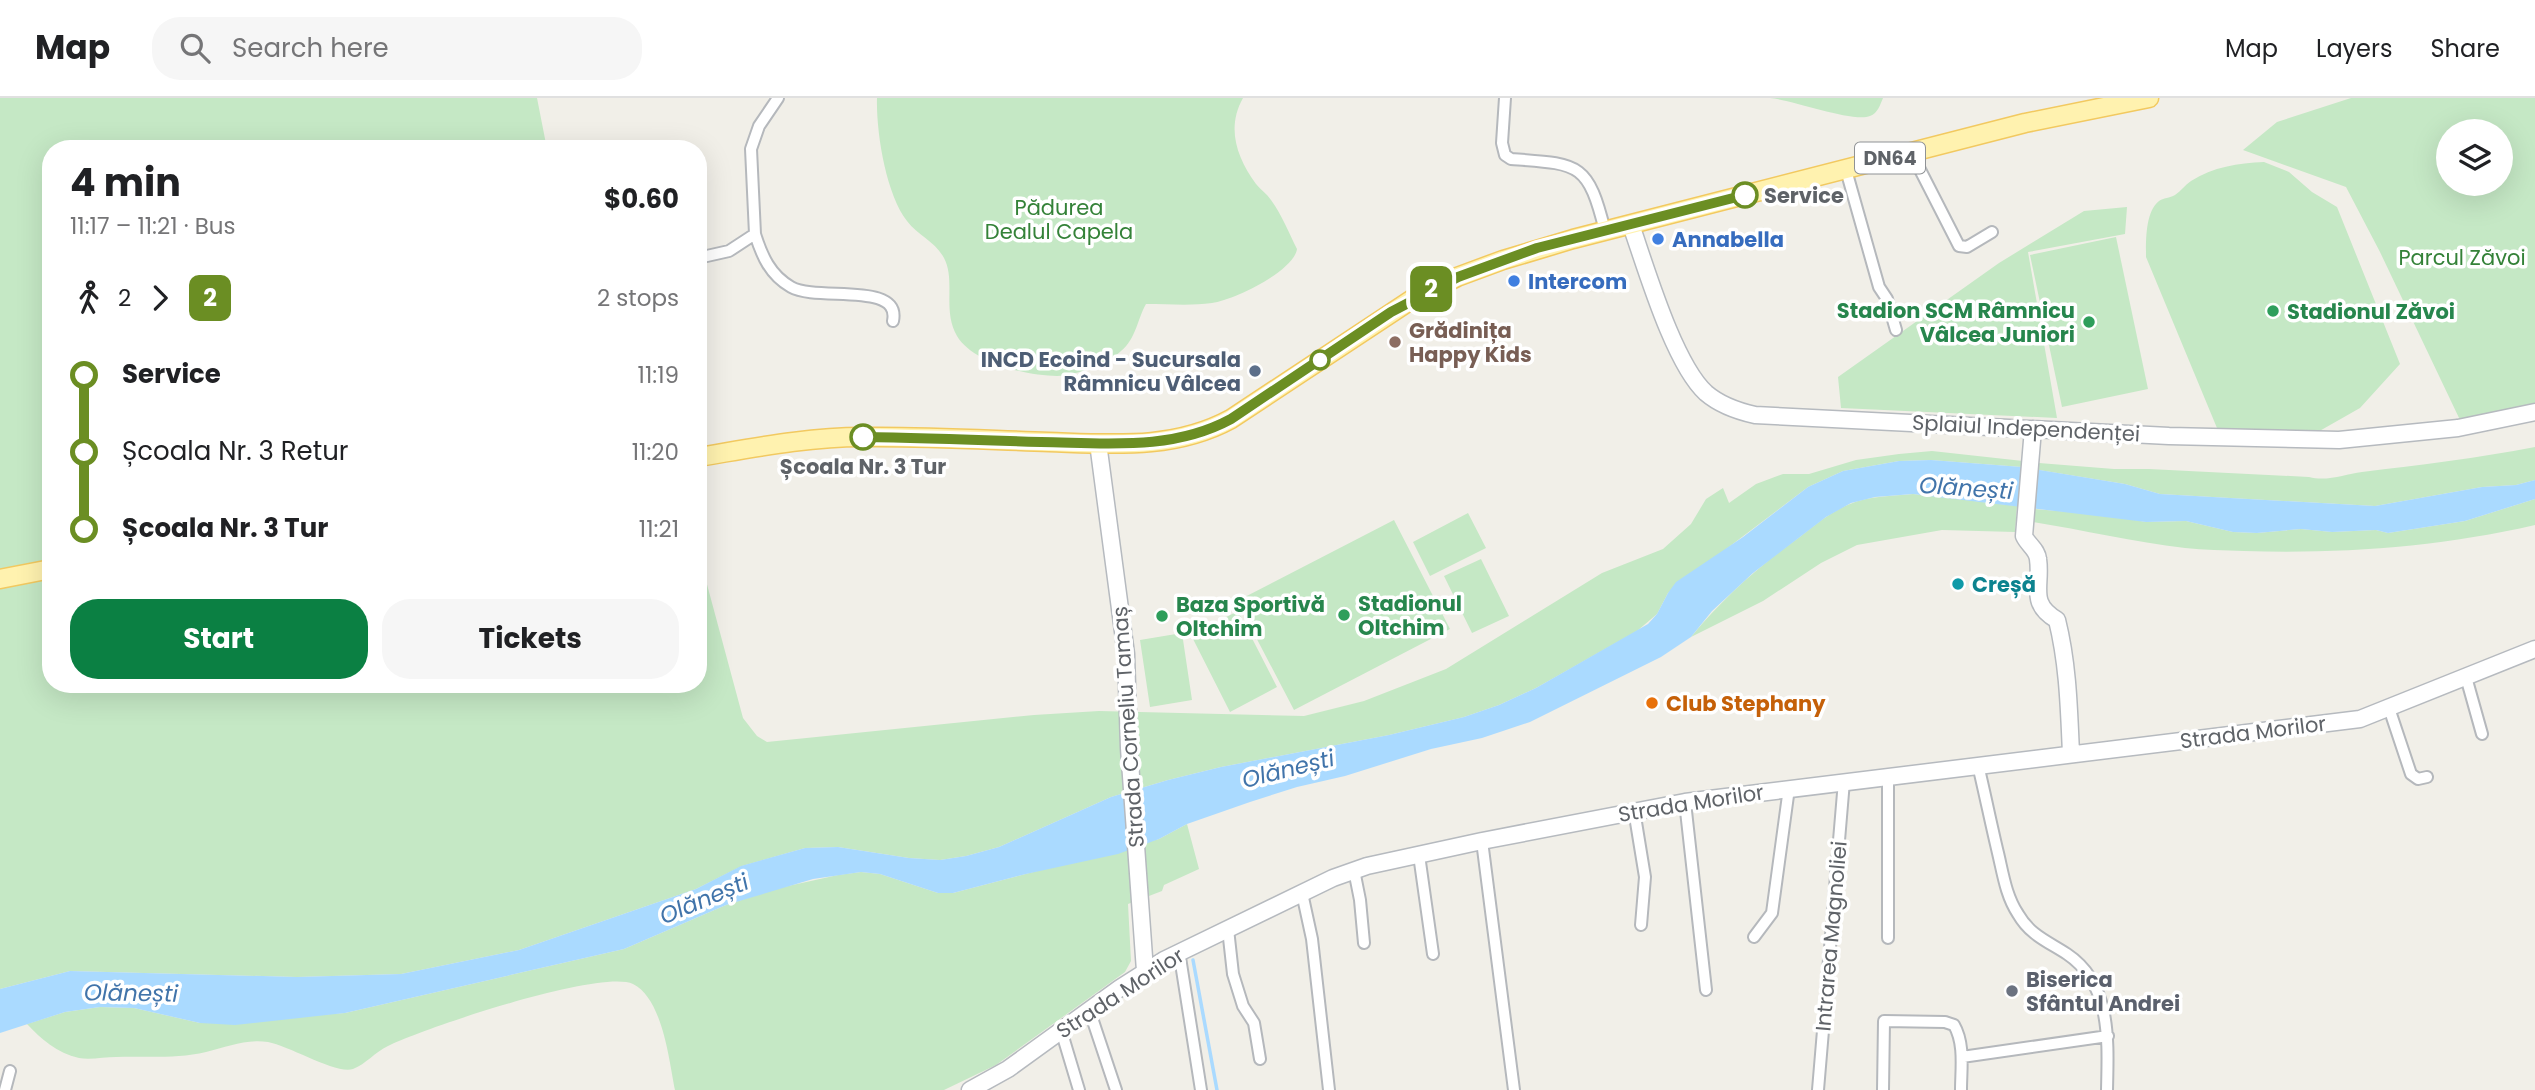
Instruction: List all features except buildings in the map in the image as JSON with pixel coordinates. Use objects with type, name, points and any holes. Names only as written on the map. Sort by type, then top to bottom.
[{"type":"main road","name":"DN64","points":[[707,455],[793,441],[851,437],[1098,443],[1180,439],[1217,426],[1246,410],[1391,312],[1441,284],[1528,251],[2064,113],[2149,98]]},
{"type":"main road","points":[[0,579],[42,571]]},
{"type":"street","points":[[778,98],[759,127],[751,149],[755,234],[762,257],[769,268],[791,287],[807,293],[879,297],[891,303],[893,321]]},
{"type":"street","points":[[1505,98],[1502,143],[1505,155],[1511,159],[1553,162],[1586,176],[1598,200],[1605,231]]},
{"type":"street","points":[[1911,152],[1959,246],[1967,247],[1992,232]]},
{"type":"street","points":[[1846,170],[1879,287],[1887,299],[1896,330]]},
{"type":"street","name":"Splaiul Independenței","points":[[1631,225],[1684,364],[1706,393],[1726,407],[1755,415],[2033,437],[2339,440],[2465,427],[2535,412]]},
{"type":"street","points":[[707,256],[729,251],[755,234]]},
{"type":"street","points":[[2033,437],[2024,536],[2027,543],[2035,549],[2038,559],[2039,603],[2047,614],[2057,620],[2061,635],[2067,676],[2071,754]]},
{"type":"street","name":"Strada Corneliu Tamaș","points":[[1098,443],[1126,654],[1129,748],[1145,971]]},
{"type":"street","name":"Strada Morilor","points":[[970,1090],[1008,1069],[1145,971],[1179,951],[1354,870],[1482,841],[1685,802],[2344,722],[2389,708],[2535,649]]},
{"type":"street","points":[[2466,677],[2482,734]]},
{"type":"street","points":[[2389,708],[2411,774],[2418,779],[2427,777]]},
{"type":"street","points":[[1978,765],[2010,899],[2030,931],[2067,954],[2086,972],[2105,1010],[2108,1036],[2107,1090]]},
{"type":"street","points":[[1888,776],[1888,938]]},
{"type":"street","name":"Intrarea Magnoliei","points":[[1818,1090],[1844,781]]},
{"type":"street","points":[[1754,937],[1772,913],[1789,788]]},
{"type":"street","points":[[1685,802],[1706,990]]},
{"type":"street","points":[[1634,810],[1645,877],[1641,925]]},
{"type":"street","points":[[1482,841],[1514,1090]]},
{"type":"street","points":[[1419,855],[1433,954]]},
{"type":"street","points":[[1354,870],[1364,943]]},
{"type":"street","points":[[1302,893],[1312,939],[1329,1090]]},
{"type":"street","points":[[1228,929],[1233,974],[1243,1006],[1254,1023],[1261,1059]]},
{"type":"street","points":[[1179,951],[1201,1090]]},
{"type":"street","points":[[1090,1010],[1116,1090]]},
{"type":"street","points":[[1883,1090],[1884,1021],[1954,1025],[1959,1036],[1962,1057],[1961,1090]]},
{"type":"street","points":[[1061,1030],[1079,1090]]},
{"type":"street","points":[[1962,1057],[2108,1036]]},
{"type":"street","points":[[5,1090],[10,1071]]},
{"type":"green space","points":[[0,98],[537,98],[545,140],[42,140],[42,693],[707,693],[707,584],[743,718],[757,736],[767,742],[1099,711],[1304,716],[1364,701],[1446,669],[1602,573],[1663,549],[1691,524],[1706,499],[1723,488],[1729,503],[1756,484],[1783,474],[1809,474],[1856,460],[1932,451],[2023,461],[2022,467],[1931,460],[1899,461],[1843,471],[1808,487],[1668,593],[1657,614],[1637,631],[1536,688],[1499,705],[1464,717],[1389,735],[1221,767],[1168,780],[1111,797],[999,847],[966,856],[940,860],[838,847],[805,848],[742,866],[696,889],[519,950],[401,974],[297,977],[70,971],[0,989]]},
{"type":"green space","name":"Pădurea Dealul Capela","points":[[877,98],[1243,98],[1235,120],[1239,153],[1256,184],[1279,212],[1297,249],[1293,258],[1275,275],[1222,301],[1188,305],[1146,304],[1126,346],[1115,356],[1091,368],[1057,376],[1031,374],[988,361],[975,354],[957,336],[950,316],[949,276],[944,258],[936,247],[907,221],[893,195],[878,128]]},
{"type":"green space","points":[[1770,98],[1883,98],[1875,113],[1862,117],[1837,114]]},
{"type":"green space","name":"Parcul Zăvoi","points":[[2351,98],[2535,98],[2535,404],[2460,420],[2346,187],[2243,150],[2277,122]]},
{"type":"green space","name":"Stadionul Zăvoi","points":[[2264,162],[2289,172],[2312,192],[2337,207],[2400,364],[2360,408],[2316,433],[2270,433],[2217,428],[2146,257],[2149,220],[2159,201],[2175,195],[2191,181],[2208,172],[2235,165]]},
{"type":"green space","points":[[2127,207],[2125,234],[2028,252],[2057,418],[1841,408],[1838,377],[1999,263],[2084,211]]},
{"type":"green space","name":"Stadion SCM Râmnicu Vâlcea Juniori","points":[[2116,237],[2148,389],[2062,407],[2030,255]]},
{"type":"green space","points":[[2535,447],[2535,480],[2375,506],[2160,494],[2125,484],[2039,470],[2039,463],[2322,479]]},
{"type":"green space","points":[[1913,494],[2017,506],[2015,532],[1942,530],[1857,545],[1821,563],[1763,601],[1691,637],[1757,570],[1831,514],[1865,499]]},
{"type":"green space","points":[[2535,499],[2535,525],[2427,544],[2354,550],[2280,552],[2192,549],[2033,522],[2034,509],[2106,515],[2146,522],[2186,521],[2233,532],[2301,529],[2332,532],[2376,530],[2388,533],[2465,521]]},
{"type":"green space","points":[[1468,513],[1486,548],[1430,576],[1413,542]]},
{"type":"green space","name":"Stadionul Oltchim","points":[[1394,520],[1450,629],[1294,710],[1237,601]]},
{"type":"green space","points":[[1481,559],[1509,616],[1472,633],[1444,576]]},
{"type":"green space","points":[[1238,611],[1277,687],[1230,712],[1191,635]]},
{"type":"green space","points":[[1182,633],[1192,700],[1150,707],[1140,640]]},
{"type":"green space","points":[[1187,824],[1199,869],[1164,885],[1162,891],[1128,904],[1131,961],[1125,972],[996,1065],[944,1090],[675,1090],[663,1032],[651,1003],[633,984],[614,982],[550,992],[473,1015],[388,1046],[358,1067],[346,1070],[260,1041],[184,1056],[79,1058],[50,1045],[27,1024],[65,1012],[100,1007],[134,1008],[200,1023],[345,1013],[624,949],[726,905],[779,888],[861,872],[880,874],[938,893],[953,893],[1159,839]]},
{"type":"water","name":"Olănești","points":[[1931,460],[2022,467],[2125,484],[2160,494],[2375,506],[2535,480],[2535,499],[2465,521],[2388,533],[2376,530],[2332,532],[2301,529],[2257,533],[2233,532],[2186,521],[2146,522],[1913,494],[1875,497],[1851,503],[1826,517],[1753,573],[1712,611],[1691,637],[1661,657],[1530,722],[1482,738],[1431,749],[1250,802],[1187,824],[1159,839],[1118,854],[953,893],[938,893],[880,874],[861,872],[813,879],[726,905],[624,949],[345,1013],[235,1025],[200,1023],[134,1008],[100,1007],[65,1012],[0,1033],[0,989],[70,971],[297,977],[401,974],[519,950],[696,889],[741,866],[805,848],[838,847],[940,860],[966,856],[999,847],[1111,797],[1168,780],[1464,717],[1536,688],[1648,624],[1676,582],[1743,537],[1808,487],[1843,471],[1899,461]]},
{"type":"waterway","points":[[1193,960],[1217,1090]]},
{"type":"bus line","name":"2","points":[[863,437],[1118,444],[1180,439],[1231,419],[1391,312],[1458,277],[1537,248],[1745,195]]},
{"type":"place","name":"Service","points":[[1745,195]]},
{"type":"place","name":"Annabella","points":[[1658,239]]},
{"type":"place","name":"Intercom","points":[[1514,281]]},
{"type":"place","name":"Stadionul Zăvoi","points":[[2273,311]]},
{"type":"place","name":"Stadion SCM Râmnicu Vâlcea Juniori","points":[[2089,322]]},
{"type":"place","name":"Grădinița Happy Kids","points":[[1395,342]]},
{"type":"place","name":"INCD Ecoind - Sucursala Râmnicu Vâlcea","points":[[1255,371]]},
{"type":"place","name":"Școala Nr. 3 Tur","points":[[863,437]]},
{"type":"place","name":"Creșă","points":[[1958,584]]},
{"type":"place","name":"Stadionul Oltchim","points":[[1344,615]]},
{"type":"place","name":"Baza Sportivă Oltchim","points":[[1162,616]]},
{"type":"place","name":"Club Stephany","points":[[1652,703]]},
{"type":"place","name":"Biserica Sfântul Andrei","points":[[2012,991]]}]
